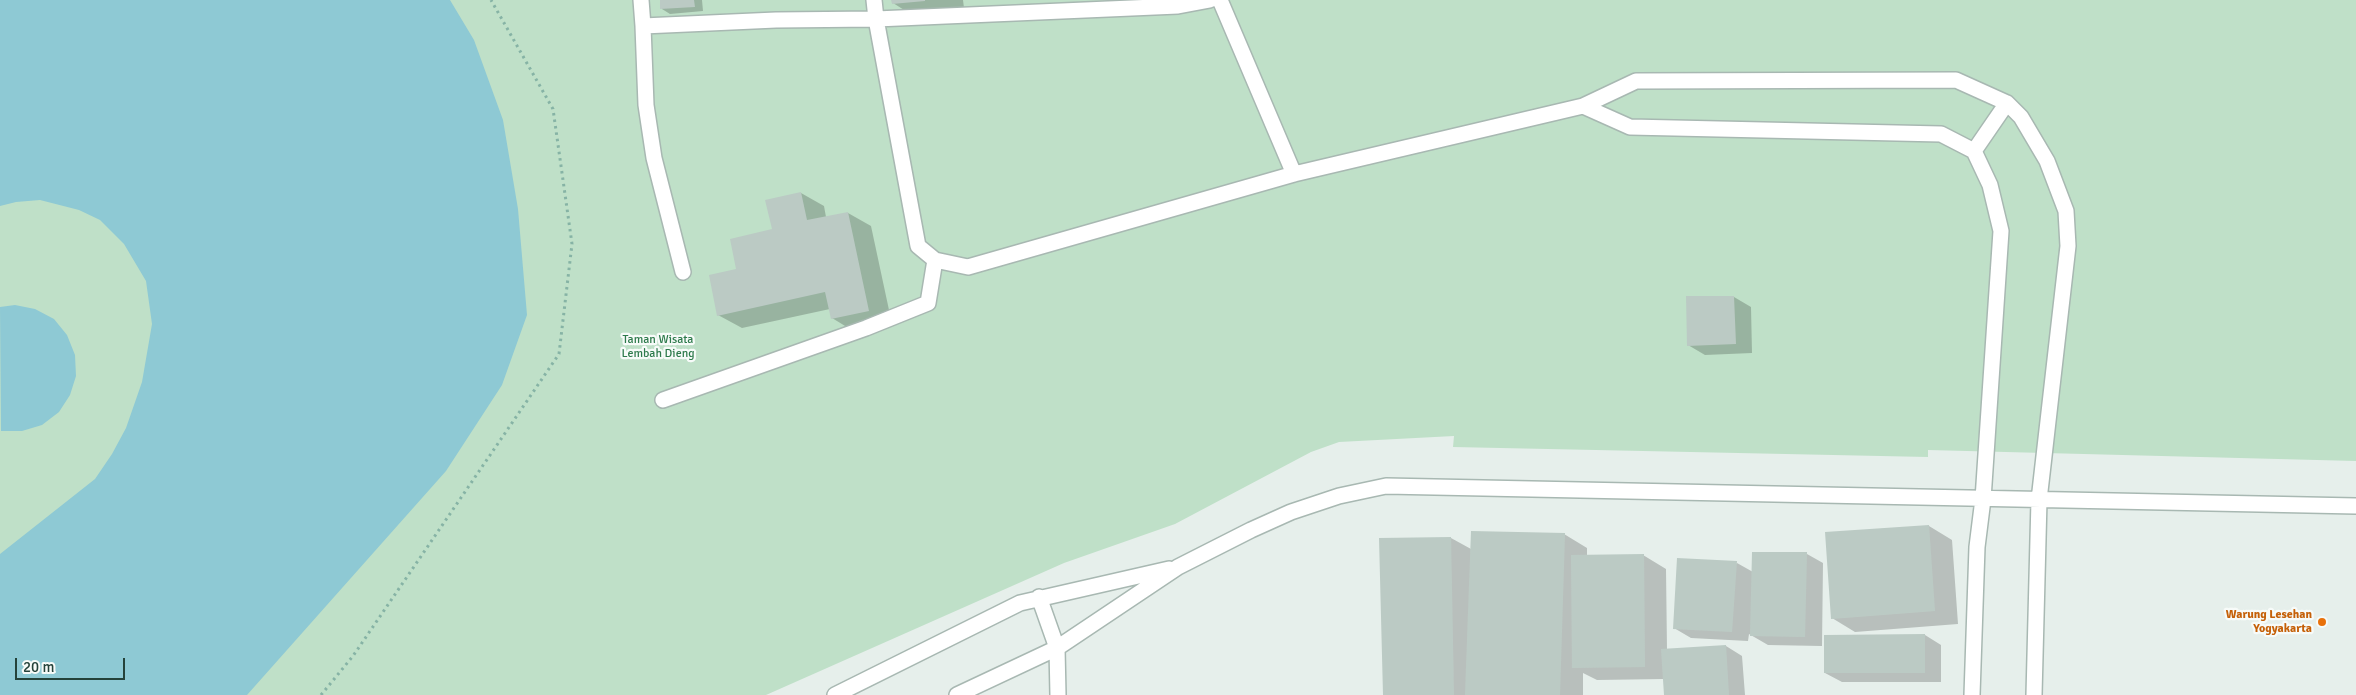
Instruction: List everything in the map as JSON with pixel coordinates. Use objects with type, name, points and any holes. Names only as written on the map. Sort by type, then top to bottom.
[{"type":"street","points":[[641,0],[646,106],[654,158],[683,272]]},
{"type":"street","points":[[874,0],[918,246],[935,260],[968,267],[1294,174],[1583,106],[1636,81],[1956,80],[2007,103],[2021,118],[2047,161],[2066,211],[2068,246],[2039,500],[2034,695]]},
{"type":"street","points":[[643,26],[776,20],[876,19],[1178,6],[1210,0]]},
{"type":"street","points":[[1220,0],[1294,174]]},
{"type":"street","points":[[1974,151],[2007,103]]},
{"type":"street","points":[[1583,106],[1630,127],[1941,134],[1974,151],[1990,185],[2002,231],[1983,499],[1977,548],[1972,695]]},
{"type":"street","points":[[663,400],[866,328],[928,303],[935,260]]},
{"type":"street","points":[[957,695],[1057,648],[1178,567],[1291,512],[1339,496],[1386,486],[2356,506]]},
{"type":"street","points":[[835,695],[1020,603],[1039,597],[1178,567]]},
{"type":"street","points":[[1039,597],[1057,648],[1058,695]]},
{"type":"path","points":[[321,695],[353,656],[559,354],[572,244],[553,109],[491,0]]},
{"type":"green space","name":"Taman Wisata Lembah Dieng","points":[[0,0],[2356,0],[2356,461],[1928,450],[1928,457],[1453,447],[1454,436],[1339,442],[1311,452],[1175,524],[1064,563],[766,695],[0,695]]},
{"type":"water","points":[[0,0],[450,0],[474,40],[503,120],[518,209],[527,315],[502,385],[446,471],[247,695],[0,695],[0,554],[95,479],[112,454],[126,428],[142,382],[152,324],[146,281],[124,244],[100,220],[79,210],[40,200],[16,202],[0,206]]},
{"type":"water","points":[[15,305],[35,309],[54,319],[67,335],[75,355],[76,376],[70,395],[59,412],[42,425],[22,431],[1,431],[0,307]]},
{"type":"building","points":[[660,0],[694,0],[695,7],[660,9]]},
{"type":"building","points":[[891,0],[925,0],[925,1],[892,4]]},
{"type":"building","points":[[801,192],[807,220],[848,212],[869,311],[831,319],[825,292],[717,316],[709,275],[736,269],[730,239],[772,229],[765,200]]},
{"type":"building","points":[[1686,296],[1734,296],[1736,344],[1687,346]]},
{"type":"building","points":[[1929,525],[1935,611],[1831,619],[1825,532]]},
{"type":"building","points":[[1471,531],[1565,533],[1560,695],[1465,695]]},
{"type":"building","points":[[1451,537],[1454,695],[1383,695],[1379,538]]},
{"type":"building","points":[[1752,552],[1807,552],[1805,637],[1750,636]]},
{"type":"building","points":[[1644,554],[1645,667],[1572,668],[1571,555]]},
{"type":"building","points":[[1677,558],[1737,561],[1732,632],[1673,629]]},
{"type":"building","points":[[1925,634],[1925,673],[1824,673],[1824,635]]},
{"type":"building","points":[[1726,645],[1729,695],[1664,695],[1661,649]]},
{"type":"place","name":"Warung Lesehan Yogyakarta","points":[[2322,622]]}]
